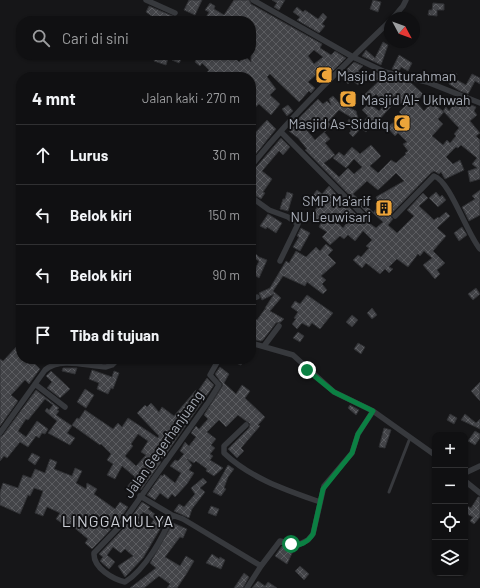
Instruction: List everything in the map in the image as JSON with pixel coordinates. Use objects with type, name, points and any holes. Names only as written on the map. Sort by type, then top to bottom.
[{"type":"street","points":[[146,0],[175,13]]},
{"type":"street","points":[[253,0],[353,57],[385,72],[427,82],[480,103]]},
{"type":"street","points":[[398,12],[406,0]]},
{"type":"street","points":[[256,160],[281,132],[384,27]]},
{"type":"street","points":[[281,132],[367,219]]},
{"type":"street","points":[[395,216],[434,176],[437,177],[447,188],[472,239],[480,250]]},
{"type":"street","points":[[256,201],[269,210],[288,217],[298,224],[280,260]]},
{"type":"street","points":[[264,346],[279,326]]},
{"type":"street","points":[[256,344],[293,355],[334,392],[373,411],[432,453]]},
{"type":"street","points":[[0,433],[45,370],[52,364]]},
{"type":"street","points":[[79,364],[106,367],[113,364]]},
{"type":"street","name":"Jalan Gegerhanjuang","points":[[172,515],[165,534],[132,578],[125,582],[106,574],[97,564],[94,558],[94,553],[120,526],[219,385],[210,375],[216,364]]},
{"type":"street","points":[[35,384],[65,407]]},
{"type":"street","points":[[247,588],[280,541],[298,545],[311,537],[324,486],[352,453],[358,434],[373,411]]},
{"type":"street","points":[[246,425],[224,446],[224,453],[254,475],[320,502]]},
{"type":"street","points":[[468,471],[480,466]]},
{"type":"street","points":[[468,483],[480,493]]},
{"type":"street","points":[[140,496],[261,566]]},
{"type":"lane","points":[[389,492],[410,438]]},
{"type":"building","points":[[189,0],[202,0],[195,15],[184,10]]},
{"type":"building","points":[[234,0],[249,0],[251,4],[322,44],[320,48],[331,55],[335,51],[346,58],[325,79],[321,80],[318,73],[308,82],[315,88],[311,93],[309,91],[299,102],[270,74],[267,77],[276,89],[270,95],[280,104],[271,115],[259,104],[256,107],[256,72],[207,72],[209,70],[202,63],[200,66],[195,62],[196,60],[237,60],[239,62],[241,60],[249,60],[251,62],[251,60],[256,60],[256,16],[207,16],[209,12],[205,10],[210,3],[215,6],[214,9],[224,15]],"holes":[[[314,50],[323,57],[314,64],[308,56]]]},
{"type":"building","points":[[272,0],[285,0],[279,10],[274,7],[277,3]]},
{"type":"building","points":[[373,0],[381,2],[378,12],[370,9]]},
{"type":"building","points":[[433,3],[444,4],[444,10],[437,10],[437,16],[428,15],[429,10],[432,10]]},
{"type":"building","points":[[149,6],[173,16],[152,16],[146,12]]},
{"type":"building","points":[[297,7],[303,12],[305,10],[318,19],[323,13],[327,17],[322,24],[325,26],[319,33],[297,20],[300,17],[293,12]]},
{"type":"building","points":[[383,42],[384,48],[387,48],[381,65],[362,56],[366,50],[375,58]]},
{"type":"building","points":[[399,55],[412,63],[408,71],[401,67],[399,71],[392,69]]},
{"type":"building","points":[[154,60],[168,60],[166,65]]},
{"type":"building","points":[[172,60],[181,60],[179,63]]},
{"type":"building","points":[[354,62],[363,66],[358,71],[365,77],[358,85],[352,80],[348,84],[340,76]]},
{"type":"building","points":[[373,71],[384,76],[410,82],[423,94],[416,102],[424,111],[432,102],[444,112],[443,111],[446,107],[449,111],[457,100],[476,107],[474,111],[477,115],[470,121],[480,133],[476,136],[480,140],[480,179],[470,182],[468,171],[477,168],[472,164],[477,158],[461,145],[458,148],[456,147],[446,157],[453,164],[460,160],[464,170],[445,179],[441,172],[439,174],[434,171],[431,173],[392,213],[391,217],[393,219],[388,225],[397,233],[414,216],[407,210],[423,193],[428,198],[419,206],[434,220],[446,212],[450,216],[437,228],[446,236],[433,251],[445,263],[437,270],[440,274],[435,279],[423,265],[432,258],[424,251],[420,256],[418,254],[408,267],[397,259],[389,267],[393,269],[389,273],[385,269],[380,274],[366,263],[362,268],[353,260],[358,255],[361,257],[369,248],[366,246],[372,240],[363,231],[355,241],[348,235],[344,239],[340,236],[330,245],[322,237],[327,232],[319,227],[321,223],[311,216],[318,206],[310,199],[317,190],[322,194],[329,186],[336,194],[333,197],[343,206],[346,204],[364,222],[369,223],[376,228],[383,222],[373,213],[379,205],[376,197],[404,181],[396,173],[378,190],[367,181],[353,194],[373,212],[369,215],[305,150],[307,149],[298,138],[289,131],[299,118],[318,99],[323,104],[327,101],[331,105],[329,99],[333,96],[340,104],[349,92],[352,99],[346,106],[356,111],[360,126],[368,116],[362,110],[369,103],[379,111],[385,104],[376,94],[370,100],[364,95],[379,81],[371,78]],"holes":[[[397,100],[404,107],[399,112],[403,116],[387,127],[395,136],[398,133],[407,142],[403,144],[408,151],[396,163],[391,160],[378,173],[370,166],[381,156],[371,145],[360,154],[352,147],[344,156],[339,152],[333,158],[346,168],[354,159],[362,167],[354,174],[348,168],[339,177],[324,163],[335,155],[325,143],[330,139],[324,132],[315,140],[305,128],[313,118],[325,132],[331,125],[328,122],[339,110],[354,119],[348,120],[351,131],[349,133],[353,137],[361,128],[366,132],[372,124],[376,123]],[[444,112],[459,128],[454,134],[456,136],[450,143],[447,140],[443,145],[432,136],[443,124],[438,119]],[[342,214],[349,220],[343,228],[336,221]]]},
{"type":"building","points":[[452,72],[457,74],[455,79],[466,85],[472,74],[480,78],[480,84],[475,81],[468,94],[460,91],[449,84],[450,81],[443,79],[445,73],[451,75]]},
{"type":"building","points":[[288,105],[293,111],[287,116],[282,109]]},
{"type":"building","points":[[267,120],[276,129],[256,154],[256,132]]},
{"type":"building","points":[[281,138],[290,147],[283,155],[279,151],[262,171],[272,179],[263,192],[265,193],[261,199],[256,196],[256,167]]},
{"type":"building","points":[[480,190],[480,215],[469,221],[462,207],[475,199],[472,196]]},
{"type":"building","points":[[287,192],[293,194],[288,211],[280,209]]},
{"type":"building","points":[[436,192],[440,197],[442,195],[446,200],[438,207],[429,198]]},
{"type":"building","points":[[268,214],[282,223],[276,233],[267,227],[266,229],[260,226]]},
{"type":"building","points":[[462,227],[467,235],[459,241],[454,233]]},
{"type":"building","points":[[301,228],[310,233],[300,251],[293,247],[299,237],[297,236]]},
{"type":"building","points":[[326,244],[333,250],[328,255],[336,263],[321,276],[326,280],[322,284],[327,290],[323,294],[307,282],[305,286],[283,276],[273,291],[281,298],[270,311],[284,319],[281,322],[276,323],[263,340],[256,340],[256,320],[265,309],[266,310],[265,308],[274,294],[262,300],[259,293],[270,288],[286,261],[289,263],[296,251],[306,257],[316,247],[320,251]]},
{"type":"building","points":[[256,254],[267,260],[259,278],[256,276],[256,268],[259,261],[256,259]]},
{"type":"building","points":[[476,288],[480,294],[473,300],[468,294]]},
{"type":"building","points":[[307,295],[333,313],[320,329],[312,323],[309,327],[302,323],[297,329],[292,324],[296,319],[294,318],[298,312],[291,307],[295,301],[300,304]]},
{"type":"building","points":[[372,308],[377,315],[372,319],[367,313]]},
{"type":"building","points":[[352,315],[358,320],[352,327],[346,322]]},
{"type":"building","points":[[298,332],[304,336],[300,342],[293,338]]},
{"type":"building","points":[[358,343],[365,347],[361,354],[354,349]]},
{"type":"building","points":[[16,347],[16,364],[35,364],[40,369],[29,384],[25,380],[11,395],[18,401],[0,426],[0,359],[3,361]]},
{"type":"building","points":[[220,367],[229,374],[224,383],[236,394],[242,385],[250,391],[245,398],[265,417],[258,425],[260,426],[241,448],[244,451],[237,458],[228,449],[249,428],[250,424],[238,415],[226,427],[219,420],[207,432],[216,439],[211,445],[215,448],[210,454],[213,456],[210,460],[223,468],[214,476],[206,471],[207,469],[196,461],[194,463],[187,459],[192,465],[189,470],[194,473],[187,484],[175,497],[172,494],[168,499],[160,493],[155,500],[147,495],[161,475],[163,476],[164,474],[175,483],[181,473],[170,466],[175,460],[178,461],[184,454],[180,451],[185,442],[189,446],[196,437],[191,433],[196,426],[199,429],[208,419],[204,415],[223,385],[215,374]]},
{"type":"building","points":[[63,368],[77,368],[75,374],[62,371]]},
{"type":"building","points":[[92,370],[112,377],[114,371],[119,373],[113,389],[111,388],[108,394],[97,389],[99,383],[89,379]]},
{"type":"building","points":[[51,371],[70,389],[60,398],[47,388],[52,382],[46,376]]},
{"type":"building","points":[[207,378],[214,385],[164,457],[159,460],[161,462],[141,490],[137,487],[133,492],[127,487],[135,477],[122,466],[115,479],[107,475],[113,464],[107,460],[111,454],[101,444],[100,445],[72,425],[77,418],[79,419],[85,410],[113,429],[118,423],[122,427],[128,418],[158,438],[159,436],[137,413],[145,405],[147,407],[151,403],[159,412],[162,407],[174,416],[196,390],[198,391]],"holes":[[[138,434],[148,441],[141,452],[146,455],[136,466],[125,456],[133,446],[131,444]]]},
{"type":"building","points":[[480,382],[480,401],[471,391]]},
{"type":"building","points":[[85,389],[94,395],[86,408],[77,402]]},
{"type":"building","points":[[36,390],[59,408],[56,415],[72,426],[67,433],[75,438],[70,445],[48,433],[57,421],[45,411],[47,408],[49,410],[53,405],[45,399],[28,420],[26,419],[18,431],[26,437],[37,421],[48,429],[45,434],[42,433],[39,438],[36,436],[28,447],[20,442],[7,458],[4,456],[0,461],[0,437]]},
{"type":"building","points":[[350,405],[359,410],[356,415],[348,408]]},
{"type":"building","points":[[450,414],[457,418],[454,424],[447,420]]},
{"type":"building","points":[[465,414],[476,423],[480,419],[480,429],[461,420]]},
{"type":"building","points":[[384,428],[391,430],[385,448],[379,447]]},
{"type":"building","points":[[475,431],[480,434],[480,438],[475,445],[468,441]]},
{"type":"building","points":[[32,453],[40,457],[35,465],[28,460]]},
{"type":"building","points":[[50,459],[57,462],[54,469],[72,476],[75,468],[82,471],[76,483],[86,489],[87,483],[97,489],[94,494],[115,509],[120,502],[128,507],[117,523],[92,549],[85,543],[88,539],[71,525],[69,528],[56,519],[60,513],[47,507],[43,516],[35,513],[43,491],[34,488],[30,496],[28,495],[20,514],[0,505],[0,492],[3,483],[18,488],[23,475],[31,478],[35,469],[45,473]]},
{"type":"building","points":[[228,465],[234,469],[228,477],[224,488],[226,489],[221,496],[213,492]]},
{"type":"building","points":[[203,478],[207,482],[200,488],[205,492],[192,509],[189,518],[174,511],[179,504],[184,507],[195,494],[191,488]]},
{"type":"building","points":[[478,497],[480,497],[480,517],[474,524],[470,521],[473,517],[468,514],[468,506],[471,508]]},
{"type":"building","points":[[142,502],[150,507],[148,509],[156,515],[166,519],[143,558],[125,577],[118,566],[133,556],[125,549],[121,553],[113,547],[107,555],[115,562],[109,569],[100,561],[103,557],[99,554],[123,529]],"holes":[[[143,512],[154,519],[149,528],[138,521]]]},
{"type":"building","points":[[211,506],[219,509],[216,516],[208,513]]},
{"type":"building","points":[[173,523],[187,529],[183,538],[180,537],[165,557],[180,566],[186,556],[194,561],[187,573],[177,588],[167,588],[170,584],[159,576],[144,588],[130,588],[156,568],[150,563]]},
{"type":"building","points":[[282,546],[294,549],[287,564],[275,556]]},
{"type":"building","points":[[212,554],[219,559],[220,557],[225,560],[221,569],[206,563]]},
{"type":"building","points":[[300,566],[309,574],[304,580],[295,571]]},
{"type":"building","points":[[244,573],[249,577],[243,588],[234,588]]},
{"type":"building","points":[[258,581],[265,586],[268,582],[277,588],[252,588]]},
{"type":"place","name":"Masjid Baiturahman","points":[[324,75]]},
{"type":"place","name":"Masjid Al- Ukhwah","points":[[348,99]]},
{"type":"place","name":"Masjid As-Siddiq","points":[[402,123]]},
{"type":"place","name":"SMP Ma'arif NU Leuwisari","points":[[384,208]]},
{"type":"district","name":"LINGGAMULYA","points":[[118,520]]},
{"type":"route","points":[[291,544],[298,545],[308,540],[313,534],[324,486],[347,461],[352,453],[358,434],[373,411],[334,392],[307,370]]}]
